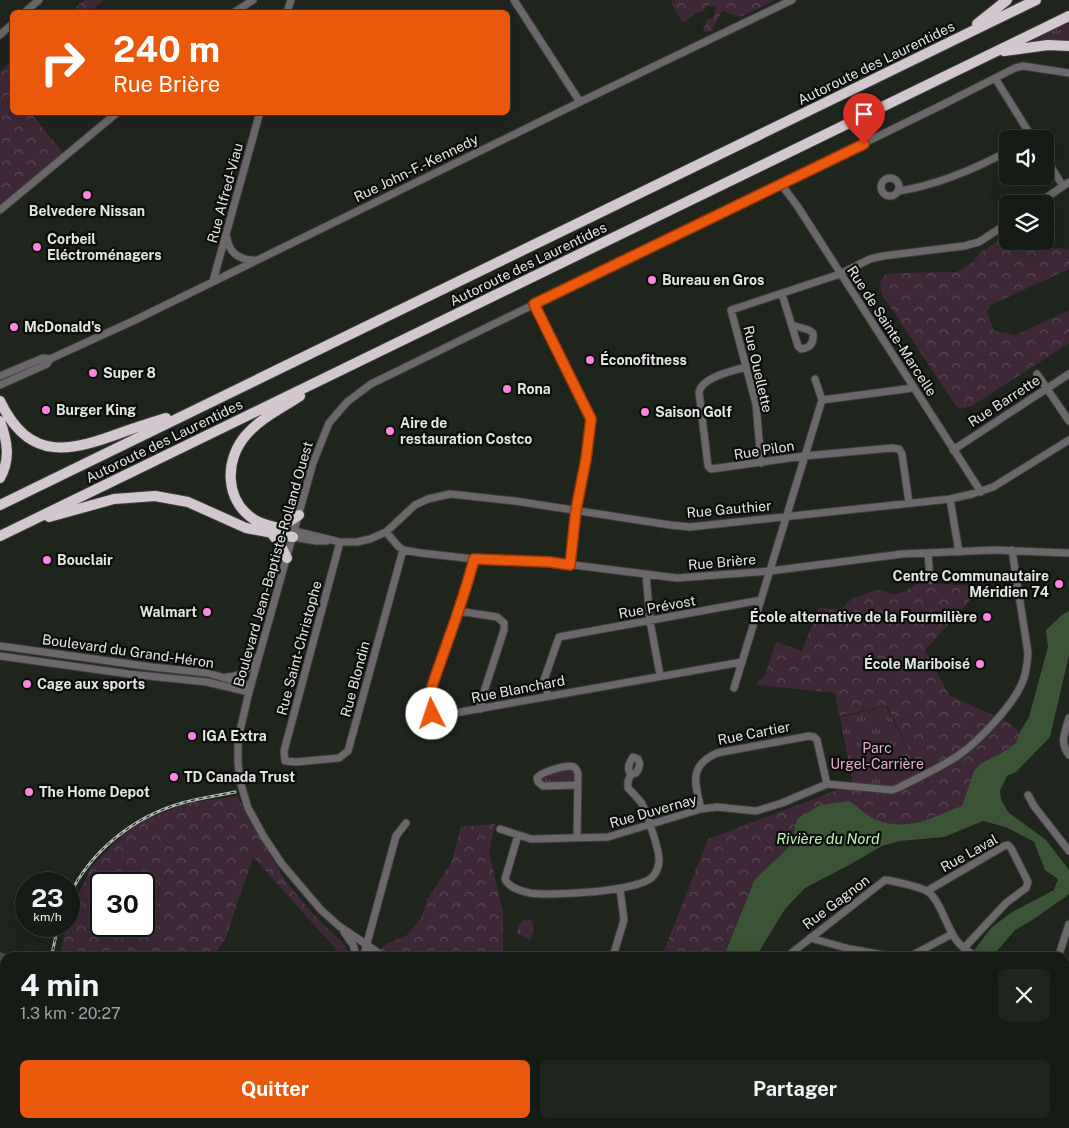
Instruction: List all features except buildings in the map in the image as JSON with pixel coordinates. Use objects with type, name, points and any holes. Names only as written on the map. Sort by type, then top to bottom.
[{"type":"highway","points":[[958,38],[1007,0]]},
{"type":"highway","name":"Autoroute des Laurentides","points":[[0,505],[1036,0]]},
{"type":"highway","name":"Autoroute des Laurentides","points":[[0,536],[1069,16]]},
{"type":"highway","points":[[995,52],[1048,45],[1069,46]]},
{"type":"highway","points":[[287,558],[276,531],[252,518],[236,500],[232,490],[230,465],[234,452],[242,439],[257,424],[339,371]]},
{"type":"highway","points":[[0,401],[10,419],[22,433],[38,443],[60,448],[94,443],[205,405]]},
{"type":"highway","points":[[0,421],[7,446],[6,466],[0,478]]},
{"type":"highway","points":[[25,524],[114,499],[156,496],[188,502],[240,526],[294,534]]},
{"type":"highway","points":[[276,531],[299,515]]},
{"type":"street","points":[[28,10],[40,0]]},
{"type":"street","points":[[238,10],[253,0]]},
{"type":"street","points":[[514,0],[580,102]]},
{"type":"street","name":"Rue John-F.-Kennedy","points":[[0,376],[43,358],[50,359],[133,321],[792,0]]},
{"type":"street","points":[[0,35],[10,26]]},
{"type":"street","name":"Boulevard Jean-Baptiste-Rolland Ouest","points":[[377,952],[339,926],[316,904],[282,864],[248,808],[241,786],[238,763],[238,739],[250,689],[313,463],[329,424],[347,402],[371,384],[1015,68],[1023,66],[1069,73]]},
{"type":"street","points":[[995,78],[1027,130]]},
{"type":"street","points":[[0,210],[114,115]]},
{"type":"street","name":"Rue Alfred-Viau","points":[[213,281],[259,115]]},
{"type":"street","points":[[899,191],[935,183],[961,174],[999,155]]},
{"type":"street","points":[[1050,195],[1066,184],[1054,169]]},
{"type":"street","name":"Rue de Sainte-Marcelle","points":[[781,184],[798,207],[980,492]]},
{"type":"street","points":[[0,214],[17,196]]},
{"type":"street","points":[[792,325],[782,294],[840,274],[870,259],[964,246],[979,242],[999,229]]},
{"type":"street","points":[[226,235],[230,247],[238,257],[244,260],[256,260]]},
{"type":"street","name":"Rue Ouellette","points":[[761,463],[756,404],[731,310],[782,294]]},
{"type":"street","points":[[534,304],[591,419],[586,459],[576,510],[570,565]]},
{"type":"street","name":"Rue John-F.-Kennedy","points":[[0,385],[47,364],[50,359]]},
{"type":"street","name":"Rue Pilon","points":[[746,367],[725,373],[700,386],[699,392],[708,466],[716,470],[804,456],[892,448],[899,449],[902,454],[909,503]]},
{"type":"street","points":[[1037,374],[1069,421]]},
{"type":"street","name":"Rue Barrette","points":[[953,450],[1069,374]]},
{"type":"street","points":[[734,688],[822,400],[815,379]]},
{"type":"street","points":[[822,400],[913,388]]},
{"type":"street","name":"Rue Gauthier","points":[[294,534],[340,542],[356,542],[370,539],[386,532],[415,506],[428,499],[450,494],[515,500],[690,527],[909,503],[950,498],[980,492],[993,487],[1069,440]]},
{"type":"street","points":[[950,498],[959,552]]},
{"type":"street","points":[[386,532],[403,550]]},
{"type":"street","name":"Rue Saint-Christophe","points":[[285,761],[284,751],[340,542]]},
{"type":"street","name":"Rue Brière","points":[[403,550],[421,554],[474,559],[550,562],[677,578],[770,571],[902,554],[1012,550],[1069,553]]},
{"type":"street","name":"Rue Blondin","points":[[285,761],[296,762],[339,758],[348,751],[403,550]]},
{"type":"street","name":"Rue Duvernay","points":[[500,829],[531,839],[617,836],[701,809],[717,806],[756,811],[782,804],[827,784],[892,790],[958,756],[970,748],[988,730],[1022,684],[1027,669],[1028,652],[1012,550]]},
{"type":"street","points":[[928,553],[930,580]]},
{"type":"street","name":"Rue Blanchard","points":[[474,559],[427,702],[432,714],[438,716],[481,709],[660,675],[742,662]]},
{"type":"street","points":[[646,574],[650,621],[660,675]]},
{"type":"street","name":"Rue Prévost","points":[[548,696],[544,680],[559,637],[761,600]]},
{"type":"street","points":[[458,611],[497,617],[504,623],[504,630],[480,704],[481,709]]},
{"type":"street","points":[[0,656],[2,646]]},
{"type":"street","name":"Boulevard du Grand-Héron","points":[[2,646],[208,673],[222,676],[250,689]]},
{"type":"street","points":[[222,676],[238,675],[247,671],[260,652]]},
{"type":"street","name":"Boulevard du Grand-Héron","points":[[0,656],[250,689]]},
{"type":"street","points":[[1069,718],[1062,742],[1064,749],[1069,755]]},
{"type":"street","name":"Rue Cartier","points":[[701,809],[695,782],[696,773],[708,757],[717,753],[809,736],[814,737],[817,740],[827,784]]},
{"type":"street","points":[[577,838],[578,785],[578,774],[575,767],[570,766],[543,772],[537,778],[538,782],[543,786],[578,785]]},
{"type":"street","points":[[518,835],[505,879],[509,886],[530,893],[582,893],[620,889],[650,879],[655,873],[659,857],[641,802],[628,788],[631,774]]},
{"type":"street","points":[[1028,795],[1034,806],[1069,851]]},
{"type":"street","points":[[365,952],[396,836],[406,823]]},
{"type":"street","name":"Rue Laval","points":[[927,891],[1004,846],[1008,845],[1011,848],[1028,882],[1026,888],[1006,903],[966,950]]},
{"type":"street","name":"Rue Gagnon","points":[[792,952],[885,880],[927,891]]},
{"type":"street","points":[[614,952],[624,920],[620,889]]},
{"type":"street","points":[[927,891],[935,901],[952,934],[969,952]]},
{"type":"street","points":[[1060,952],[1069,924]]},
{"type":"street","points":[[339,926],[353,945],[355,952]]},
{"type":"street","points":[[918,952],[952,934]]},
{"type":"street","points":[[810,938],[867,952]]},
{"type":"green space","points":[[85,0],[104,0],[92,10],[72,10]]},
{"type":"green space","points":[[673,0],[776,0],[740,17],[722,11],[712,31],[703,32],[706,20],[713,18],[716,7],[707,5],[704,11],[695,13],[683,23],[671,3]]},
{"type":"green space","points":[[1069,23],[1069,42],[1022,46]]},
{"type":"green space","points":[[10,63],[10,115],[33,115],[63,153],[0,205],[0,72]]},
{"type":"green space","points":[[999,240],[999,250],[1054,250],[1054,248],[1057,248],[1069,250],[1069,269],[991,305],[987,312],[994,331],[1016,335],[1069,310],[1069,343],[972,406],[961,409],[956,406],[881,293],[880,282],[885,275],[896,273],[957,272],[974,261],[980,253]]},
{"type":"green space","points":[[918,583],[981,585],[965,606],[925,650],[949,695],[1007,722],[1020,732],[1016,743],[980,764],[974,771],[962,806],[930,819],[909,824],[887,823],[875,819],[849,801],[791,845],[755,879],[725,952],[663,952],[708,839],[848,786],[892,790],[922,776],[887,706],[839,716],[835,693],[756,685],[765,675],[776,642],[802,651],[819,608],[842,609],[853,597],[873,591],[880,590],[895,594],[906,591]]},
{"type":"green space","name":"Parc Urgel-Carrière","points":[[886,707],[922,776],[966,798],[853,785],[840,717]]},
{"type":"green space","points":[[569,770],[573,771],[575,777],[571,781],[546,783],[541,779],[544,775]]},
{"type":"green space","points":[[237,796],[285,880],[313,914],[345,945],[348,952],[338,952],[253,857],[225,940],[216,952],[61,952],[63,937],[80,937],[80,891],[91,867],[132,825],[188,803]]},
{"type":"green space","points":[[495,824],[489,852],[503,912],[503,952],[379,952],[384,945],[407,935],[421,918],[427,900],[452,861],[461,827]]},
{"type":"green space","points":[[523,920],[533,921],[534,931],[530,940],[517,933],[518,926]]},
{"type":"water","name":"Rivière du Nord","points":[[1069,611],[1069,655],[1050,737],[1016,772],[1007,776],[1000,790],[1001,800],[1009,813],[1046,840],[1069,870],[1069,894],[1015,930],[996,952],[973,952],[991,928],[1012,912],[1054,890],[1058,879],[1045,870],[1034,842],[1006,827],[983,821],[944,837],[900,841],[882,846],[805,888],[785,909],[759,952],[725,952],[755,879],[791,845],[797,819],[820,805],[849,801],[875,819],[899,824],[920,822],[962,806],[974,771],[980,764],[1016,743],[1029,717],[1048,647],[1046,630]]},
{"type":"railway","points":[[80,877],[89,864],[115,838],[147,817],[182,803],[235,792]]},
{"type":"railway","points":[[52,952],[56,937]]},
{"type":"place","name":"Belvedere Nissan","points":[[87,195]]},
{"type":"place","name":"Corbeil Eléctroménagers","points":[[37,247]]},
{"type":"place","name":"Bureau en Gros","points":[[652,280]]},
{"type":"place","name":"McDonald's","points":[[14,327]]},
{"type":"place","name":"Éconofitness","points":[[590,360]]},
{"type":"place","name":"Super 8","points":[[93,373]]},
{"type":"place","name":"Rona","points":[[507,389]]},
{"type":"place","name":"Burger King","points":[[46,410]]},
{"type":"place","name":"Saison Golf","points":[[645,412]]},
{"type":"place","name":"Aire de restauration Costco","points":[[390,431]]},
{"type":"place","name":"Bouclair","points":[[47,560]]},
{"type":"place","name":"Centre Communautaire Méridien 74","points":[[1059,584]]},
{"type":"place","name":"Walmart","points":[[207,612]]},
{"type":"place","name":"École alternative de la Fourmilière","points":[[987,617]]},
{"type":"place","name":"École Mariboisé","points":[[980,664]]},
{"type":"place","name":"Cage aux sports","points":[[27,684]]},
{"type":"place","name":"IGA Extra","points":[[192,736]]},
{"type":"place","name":"TD Canada Trust","points":[[174,777]]},
{"type":"place","name":"The Home Depot","points":[[29,792]]},
{"type":"route","points":[[432,714],[427,702],[474,559],[550,562],[570,565],[576,510],[586,459],[591,419],[534,304],[864,144]]}]
